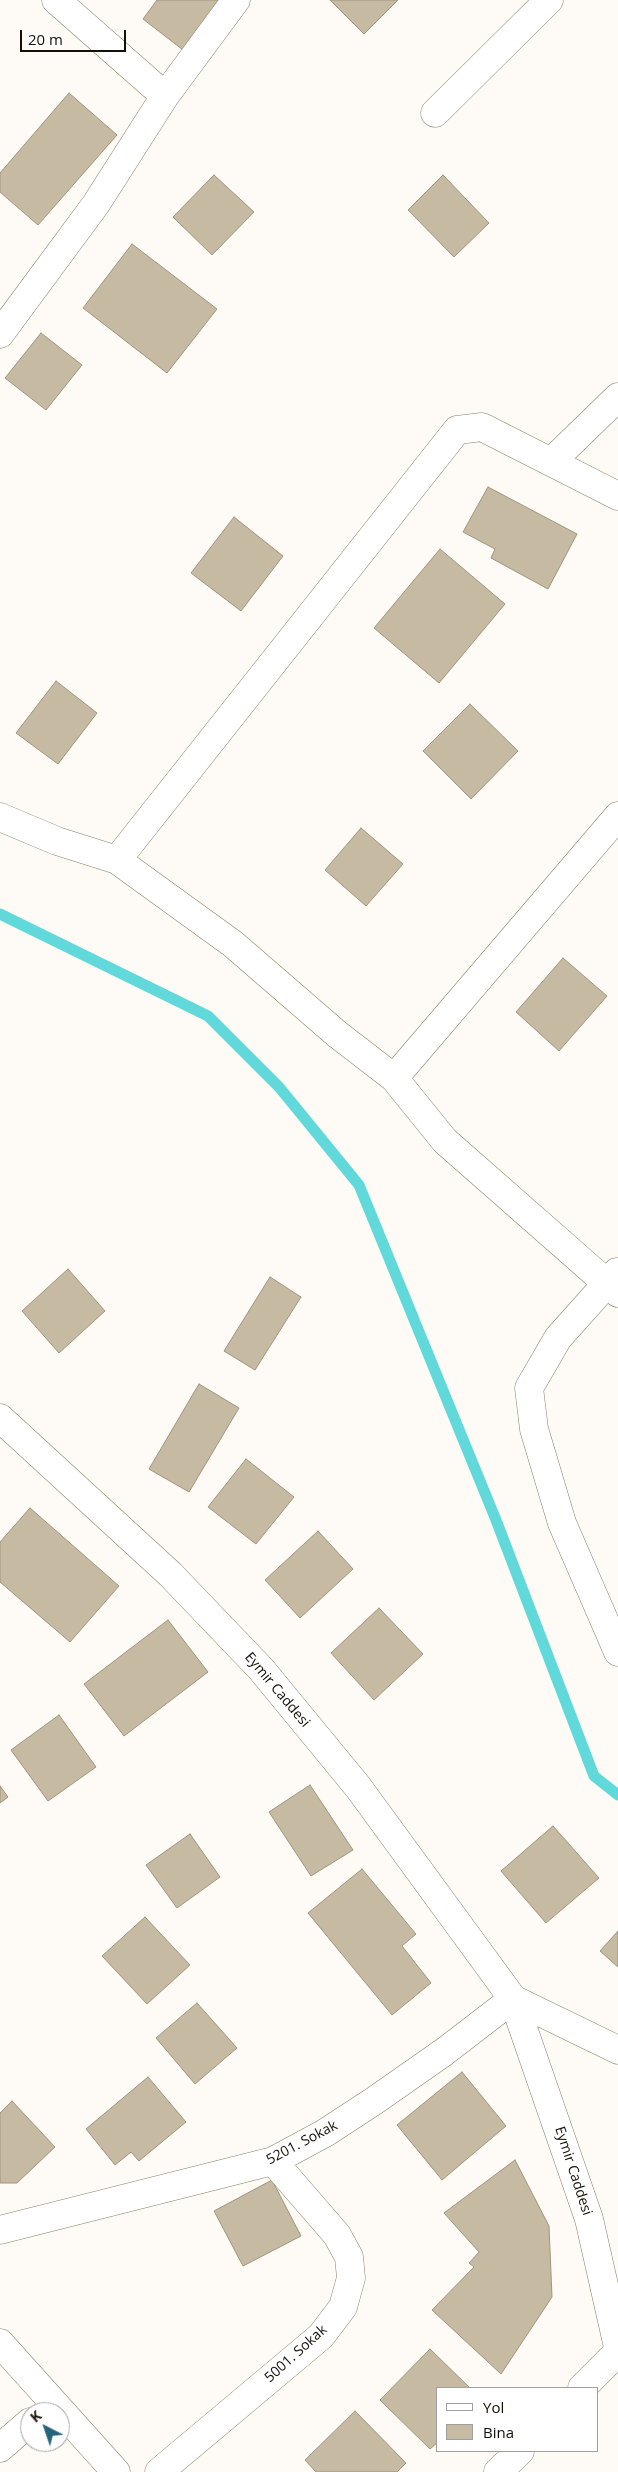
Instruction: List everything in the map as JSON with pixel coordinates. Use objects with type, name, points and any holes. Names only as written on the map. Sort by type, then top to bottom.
[{"type":"main road","points":[[56,0],[165,96]]},
{"type":"main road","points":[[0,334],[96,204],[165,96],[236,0]]},
{"type":"main road","points":[[435,113],[549,0]]},
{"type":"main road","points":[[551,462],[618,397]]},
{"type":"main road","points":[[117,860],[457,430],[482,427],[618,496]]},
{"type":"main road","points":[[394,1078],[618,816]]},
{"type":"main road","points":[[0,817],[57,841],[117,860],[233,944],[337,1034],[394,1078],[445,1141],[614,1283],[558,1338],[529,1388],[534,1429],[562,1524],[618,1652]]},
{"type":"main road","name":"Eymir Caddesi","points":[[0,1418],[170,1574],[262,1669],[358,1787],[513,2000],[589,2219],[618,2347]]},
{"type":"main road","name":"Eymir Caddesi","points":[[513,2000],[618,2050]]},
{"type":"main road","name":"5201. Sokak","points":[[0,2230],[273,2161],[325,2133],[374,2101],[444,2052],[513,2000]]},
{"type":"main road","name":"5001. Sokak","points":[[159,2472],[321,2336],[343,2308],[351,2278],[349,2257],[337,2235],[273,2161]]},
{"type":"main road","points":[[0,2343],[43,2402]]},
{"type":"main road","points":[[583,2387],[618,2352]]},
{"type":"main road","points":[[70,2429],[116,2472]]},
{"type":"main road","points":[[0,2448],[20,2431]]},
{"type":"main road","points":[[498,2472],[519,2452]]},
{"type":"building","points":[[157,0],[223,0],[183,50],[143,19]]},
{"type":"building","points":[[330,0],[398,0],[364,34]]},
{"type":"building","points":[[69,93],[117,135],[38,225],[0,192],[0,173]]},
{"type":"building","points":[[214,175],[254,212],[212,255],[173,217]]},
{"type":"building","points":[[443,175],[489,223],[454,257],[408,210]]},
{"type":"building","points":[[132,244],[217,309],[167,373],[83,308]]},
{"type":"building","points":[[41,333],[82,365],[46,410],[5,378]]},
{"type":"building","points":[[488,487],[577,534],[548,589],[491,558],[495,549],[463,532]]},
{"type":"building","points":[[234,517],[283,556],[241,611],[191,573]]},
{"type":"building","points":[[440,549],[505,604],[439,683],[374,628]]},
{"type":"building","points":[[56,681],[97,713],[58,764],[16,733]]},
{"type":"building","points":[[470,704],[518,751],[471,799],[423,751]]},
{"type":"building","points":[[361,828],[403,864],[366,906],[325,870]]},
{"type":"building","points":[[563,958],[607,996],[559,1051],[516,1012]]},
{"type":"building","points":[[68,1269],[105,1311],[59,1353],[22,1311]]},
{"type":"building","points":[[270,1277],[301,1297],[255,1370],[224,1351]]},
{"type":"building","points":[[199,1384],[239,1408],[189,1492],[149,1469]]},
{"type":"building","points":[[246,1459],[294,1497],[256,1544],[208,1507]]},
{"type":"building","points":[[30,1508],[119,1586],[70,1642],[0,1582],[0,1542]]},
{"type":"building","points":[[318,1531],[353,1569],[300,1618],[265,1580]]},
{"type":"building","points":[[379,1608],[423,1654],[374,1700],[331,1653]]},
{"type":"building","points":[[168,1620],[208,1672],[124,1736],[84,1684]]},
{"type":"building","points":[[59,1715],[96,1767],[48,1801],[11,1750]]},
{"type":"building","points":[[310,1785],[353,1850],[311,1876],[269,1812]]},
{"type":"building","points":[[0,1786],[8,1797],[0,1803]]},
{"type":"building","points":[[553,1826],[599,1878],[546,1923],[501,1871]]},
{"type":"building","points":[[190,1834],[220,1877],[177,1908],[146,1865]]},
{"type":"building","points":[[362,1869],[416,1934],[402,1946],[431,1983],[392,2015],[308,1913]]},
{"type":"building","points":[[145,1917],[190,1965],[147,2004],[102,1956]]},
{"type":"building","points":[[618,1931],[618,1967],[600,1951]]},
{"type":"building","points":[[197,2003],[237,2048],[195,2084],[156,2038]]},
{"type":"building","points":[[462,2072],[506,2126],[442,2180],[397,2125]]},
{"type":"building","points":[[148,2077],[186,2122],[139,2161],[131,2152],[115,2165],[86,2129]]},
{"type":"building","points":[[12,2101],[55,2147],[17,2183],[0,2183],[0,2113]]},
{"type":"building","points":[[515,2160],[549,2226],[552,2297],[501,2374],[432,2310],[474,2267],[469,2263],[479,2252],[444,2213]]},
{"type":"building","points":[[272,2180],[301,2236],[243,2266],[214,2211]]},
{"type":"building","points":[[430,2349],[469,2387],[436,2387],[436,2444],[430,2449],[380,2400]]},
{"type":"building","points":[[355,2411],[406,2463],[397,2472],[316,2472],[305,2460]]},
{"type":"waterway","points":[[0,914],[208,1016],[279,1087],[359,1185],[496,1520],[594,1776],[618,1795]]}]
